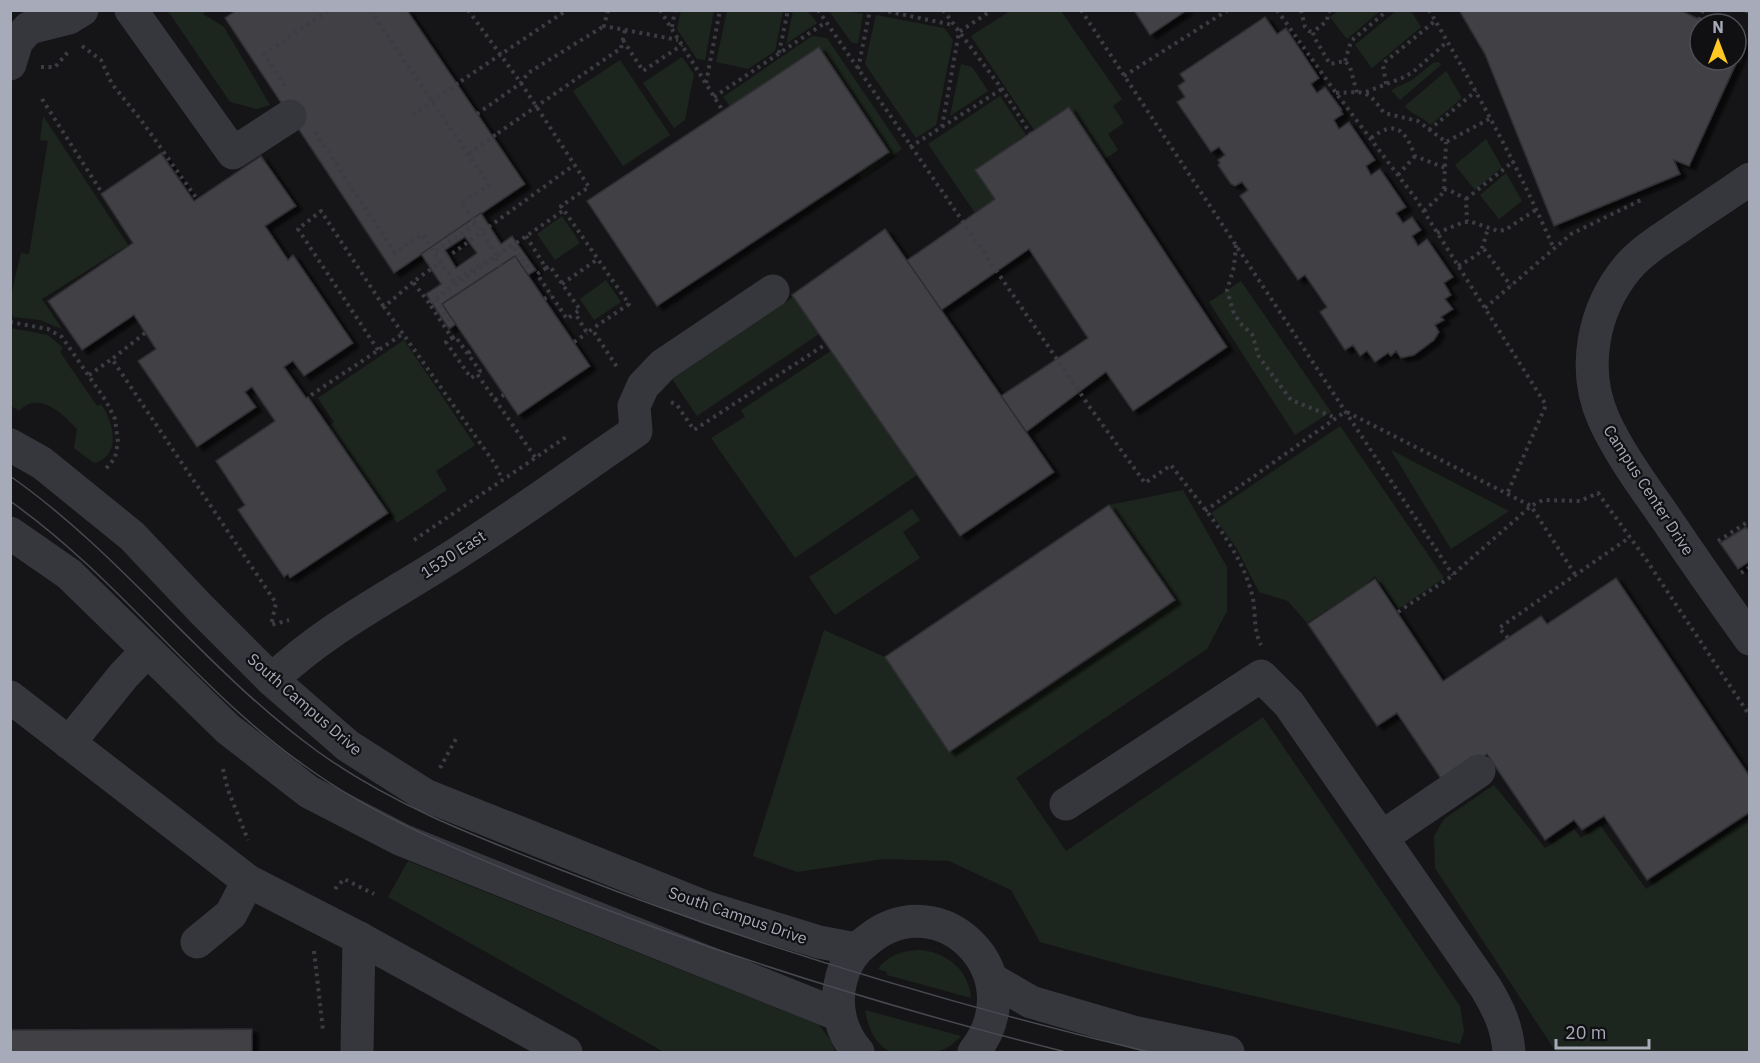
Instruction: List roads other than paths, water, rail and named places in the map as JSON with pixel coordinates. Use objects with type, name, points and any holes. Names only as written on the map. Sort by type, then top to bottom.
[{"type":"street","points":[[19,37],[69,18],[82,10]]},
{"type":"street","points":[[131,10],[232,153],[296,111]]},
{"type":"street","name":"Campus Center Drive","points":[[1749,179],[1650,246],[1630,266],[1606,300],[1595,333],[1592,358],[1593,381],[1612,435],[1662,513],[1749,639]]},
{"type":"street","name":"1530 East","points":[[272,680],[295,657],[372,605],[456,554],[636,431],[633,406],[642,386],[663,365],[773,291]]},
{"type":"street","name":"South Campus Drive","points":[[10,445],[42,463],[132,536],[272,680],[348,746],[425,795],[708,908],[819,942],[856,949]]},
{"type":"street","points":[[10,532],[69,574],[228,729],[309,792],[402,840],[839,1015]]},
{"type":"street","points":[[69,743],[124,675],[147,651]]},
{"type":"street","points":[[1066,804],[1261,676],[1289,704],[1500,1010],[1507,1031],[1509,1053]]},
{"type":"street","points":[[10,697],[248,881],[359,938],[566,1053]]},
{"type":"street","points":[[1382,837],[1479,771]]},
{"type":"street","points":[[197,942],[231,914],[248,881]]},
{"type":"street","points":[[853,1050],[839,1015],[838,990],[843,971],[856,949],[878,931],[905,922],[934,923],[960,935],[981,955],[993,980],[995,997],[994,1014],[988,1033],[976,1052]]},
{"type":"street","points":[[357,1053],[359,938]]},
{"type":"street","points":[[993,980],[1031,1002],[1137,1033],[1228,1053]]},
{"type":"tram line","points":[[10,476],[90,541],[200,649],[276,719],[346,771],[407,805],[471,834],[569,873],[784,950],[928,994],[1149,1052]]},
{"type":"tram line","points":[[10,501],[50,531],[87,564],[192,669],[266,736],[305,766],[364,804],[426,836],[491,864],[681,937],[808,980],[937,1018],[1066,1052]]}]
